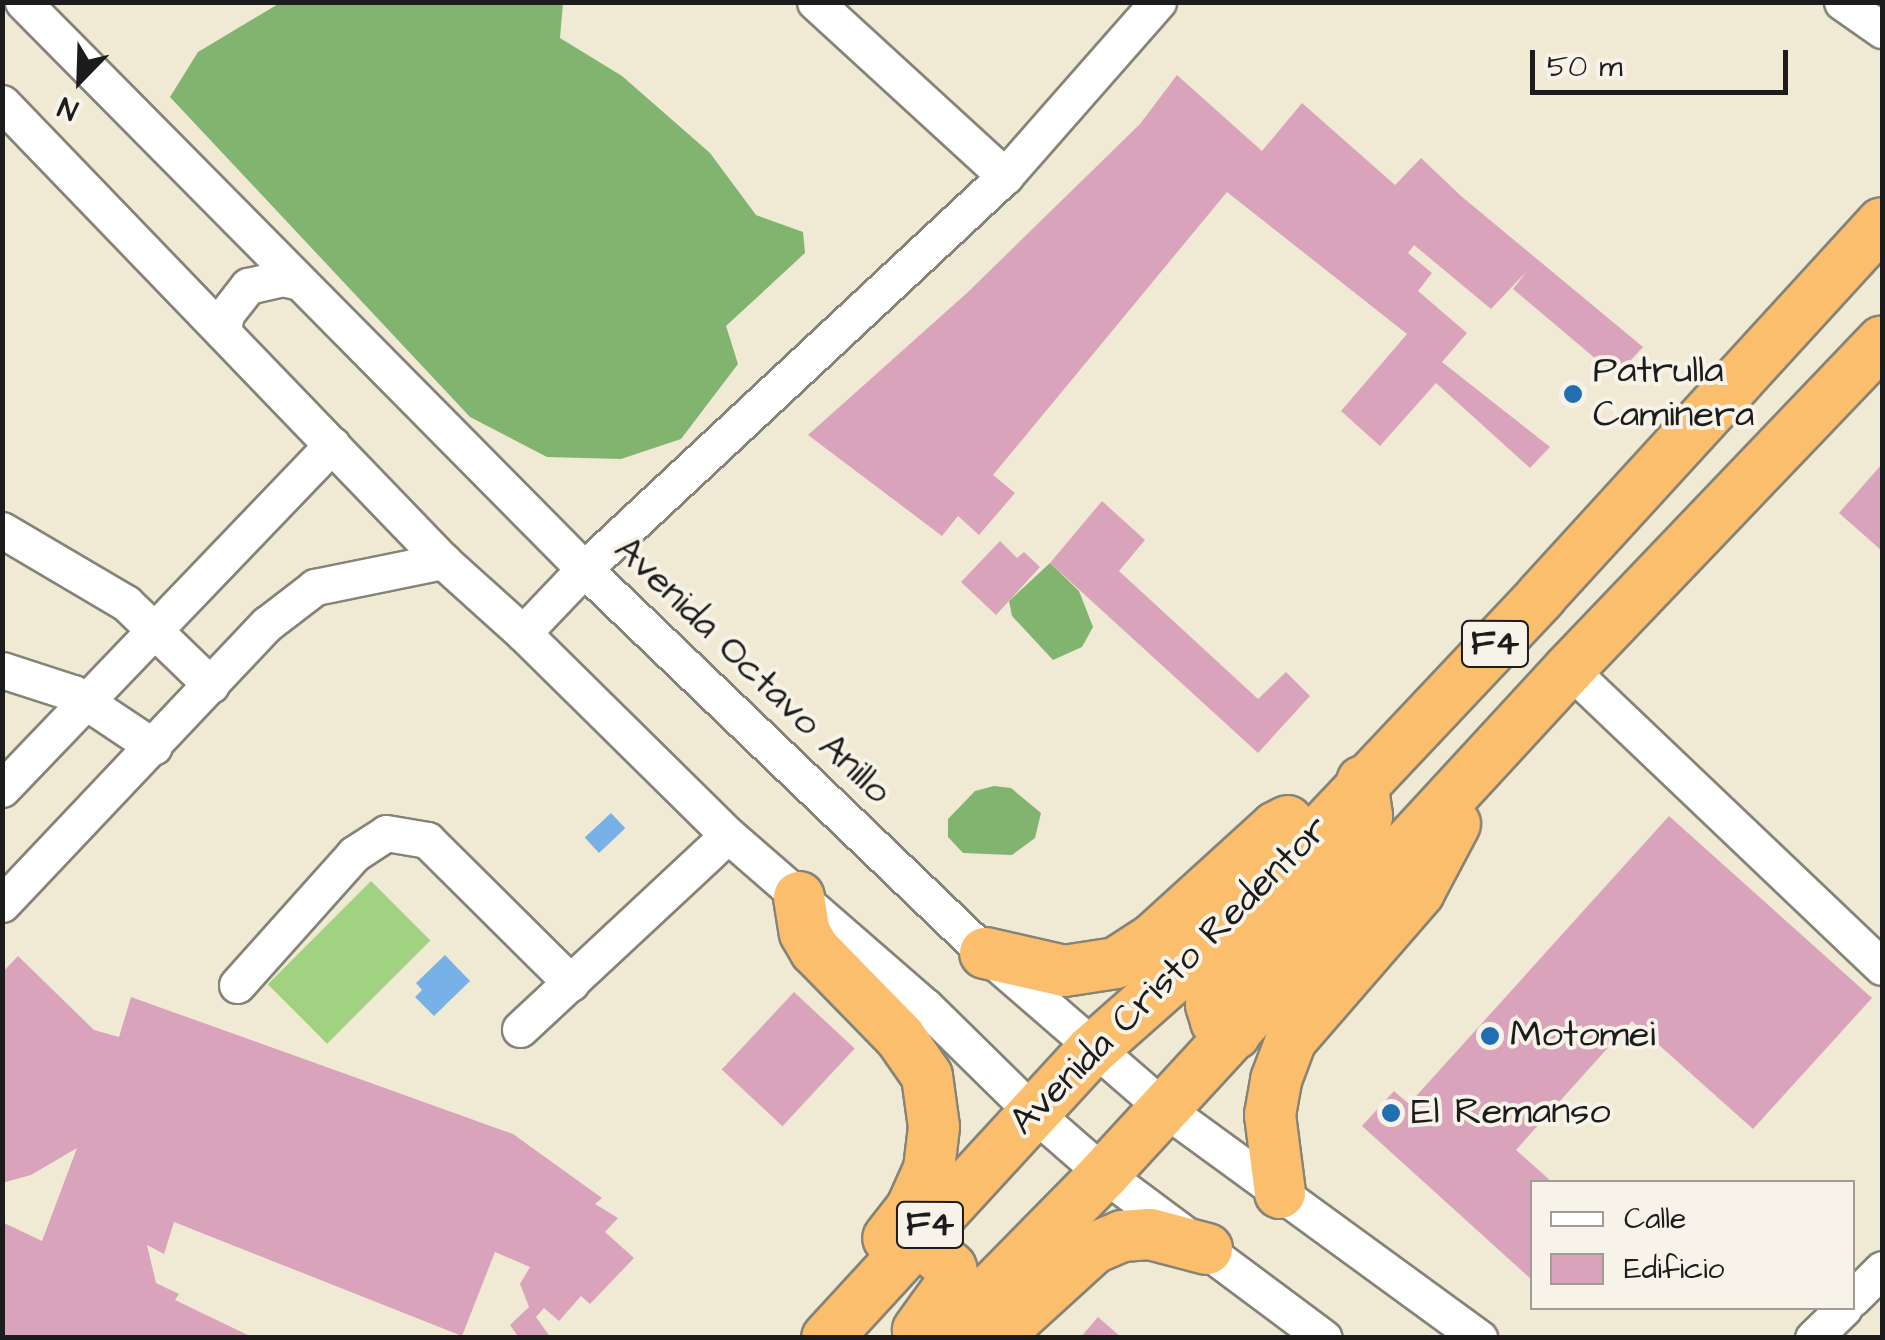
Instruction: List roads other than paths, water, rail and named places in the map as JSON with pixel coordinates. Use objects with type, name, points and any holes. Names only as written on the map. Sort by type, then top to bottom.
[{"type":"highway","name":"Avenida Cristo Redentor","points":[[827,1338],[1092,1050],[1223,934],[1347,797],[1541,596],[1882,222]]},
{"type":"highway","name":"F4","points":[[943,1338],[1104,1174],[1569,670],[1882,340]]},
{"type":"highway","points":[[1280,1193],[1270,1114],[1276,1080],[1291,1040],[1418,892],[1480,770]]},
{"type":"highway","points":[[984,953],[1064,971],[1116,963],[1153,939],[1276,827],[1347,797],[1368,816],[1360,835],[1211,1005],[1216,1021],[1235,1034]]},
{"type":"highway","points":[[799,896],[805,933],[815,950],[900,1036],[926,1076],[931,1097],[929,1170],[911,1208],[870,1268],[861,1299]]},
{"type":"highway","points":[[995,1338],[1094,1248],[1122,1236],[1150,1234],[1207,1249]]},
{"type":"highway","points":[[912,1338],[954,1280],[951,1268],[918,1239]]},
{"type":"street","name":"Avenida Octavo Anillo","points":[[23,2],[584,569],[984,953],[1165,1109],[1479,1338]]},
{"type":"street","points":[[815,2],[1006,176]]},
{"type":"street","points":[[523,633],[584,569],[1006,176],[1158,2]]},
{"type":"street","points":[[1842,2],[1879,21]]},
{"type":"street","points":[[2,104],[442,560],[523,633],[728,835],[926,1006],[1033,1112],[1104,1174],[1324,1338]]},
{"type":"street","points":[[222,332],[226,314],[248,286],[282,278],[300,282]]},
{"type":"street","points":[[2,789],[88,704],[332,445]]},
{"type":"street","points":[[2,530],[126,603],[211,686]]},
{"type":"street","points":[[2,904],[266,624],[315,587],[442,560]]},
{"type":"street","points":[[2,670],[73,694],[154,747]]},
{"type":"street","points":[[1569,670],[1882,967]]},
{"type":"street","points":[[237,984],[354,854],[386,833],[427,840],[572,983]]},
{"type":"street","points":[[520,1029],[728,835]]},
{"type":"street","points":[[1855,1296],[1882,1269]]},
{"type":"street","points":[[1814,1338],[1842,1310]]},
{"type":"water","points":[[611,813],[625,828],[599,853],[585,838]]},
{"type":"water","points":[[445,955],[470,981],[434,1016],[415,997],[422,990],[416,983]]},
{"type":"place","name":"Patrulla Caminera","points":[[1573,394]]},
{"type":"place","name":"Motomei","points":[[1490,1036]]},
{"type":"place","name":"El Remanso","points":[[1391,1113]]}]
